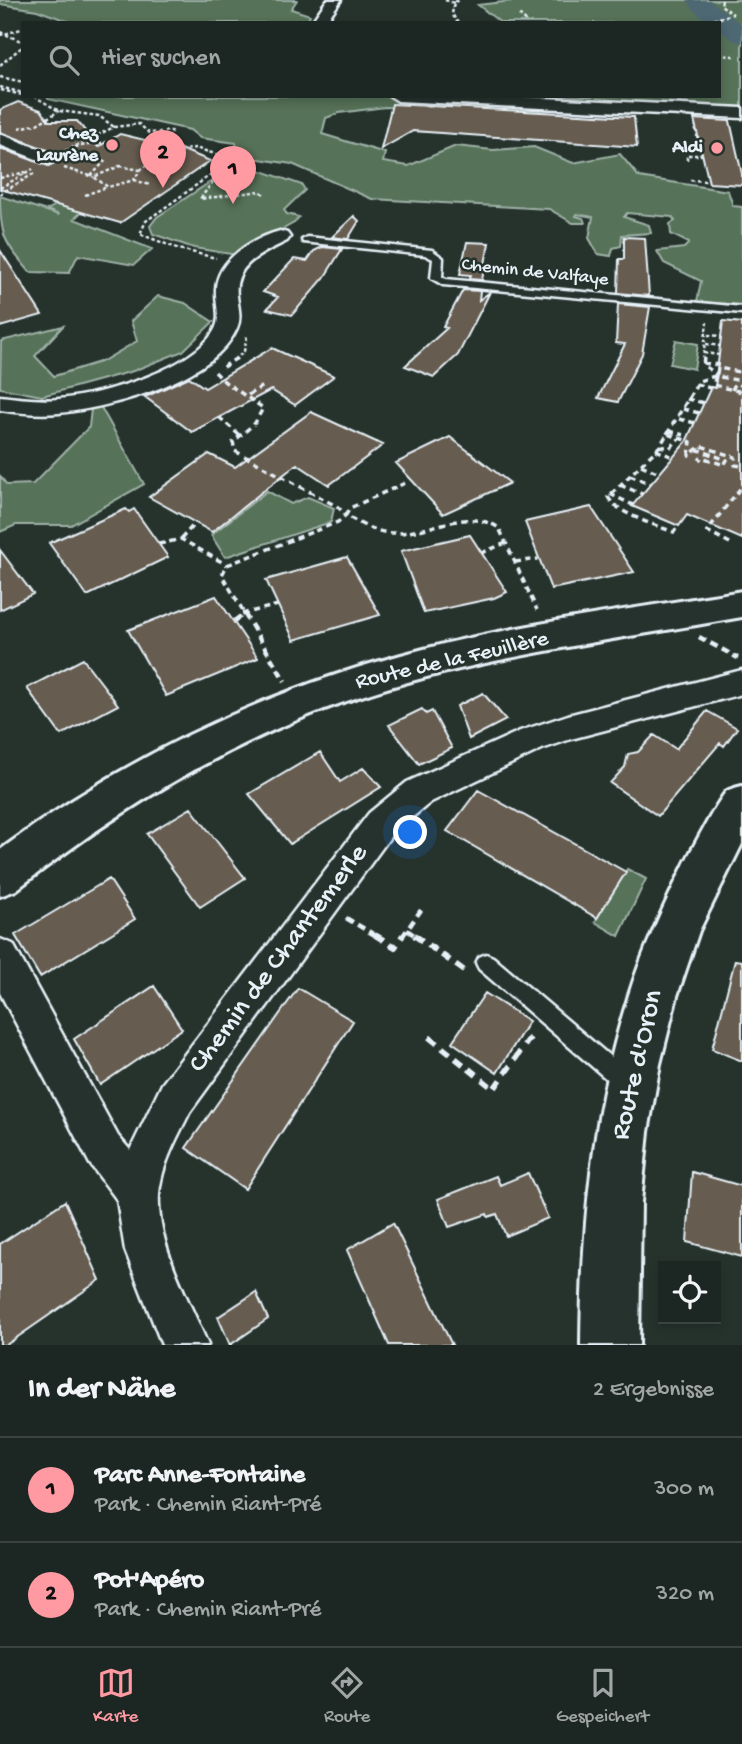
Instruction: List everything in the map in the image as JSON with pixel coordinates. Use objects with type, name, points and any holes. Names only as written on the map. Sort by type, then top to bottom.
[{"type":"main road","name":"Route de la Feuillère","points":[[0,876],[90,811],[173,761],[298,703],[359,681],[466,653],[742,604]]},
{"type":"main road","name":"Route d'Oron","points":[[610,1345],[613,1192],[629,1084],[662,964],[692,888],[742,804]]},
{"type":"street","points":[[319,21],[334,0]]},
{"type":"street","points":[[438,98],[742,113]]},
{"type":"street","points":[[7,134],[53,163]]},
{"type":"street","points":[[0,403],[34,408],[70,405],[117,394],[189,365],[211,351],[227,327],[226,287],[228,274],[235,263],[280,237]]},
{"type":"street","name":"Chemin de Chantemerle","points":[[185,1345],[144,1241],[137,1191],[154,1143],[176,1098],[381,823],[419,792],[531,740],[568,727],[742,681]]},
{"type":"street","points":[[0,956],[104,1150],[137,1191]]},
{"type":"lane","name":"Chemin de Valfaye","points":[[307,240],[428,252],[438,258],[436,278],[443,282],[742,310]]},
{"type":"lane","points":[[480,971],[546,1015],[629,1084]]},
{"type":"path","points":[[445,0],[453,3]]},
{"type":"path","points":[[453,3],[458,0]]},
{"type":"path","points":[[706,21],[733,14],[721,5],[722,0]]},
{"type":"path","points":[[453,3],[452,14],[457,21]]},
{"type":"path","points":[[519,15],[526,21]]},
{"type":"path","points":[[0,34],[21,29]]},
{"type":"path","points":[[5,34],[21,43]]},
{"type":"path","points":[[0,65],[21,46]]},
{"type":"path","points":[[721,55],[734,56]]},
{"type":"path","points":[[10,57],[19,60]]},
{"type":"path","points":[[0,77],[21,82]]},
{"type":"path","points":[[13,89],[21,84]]},
{"type":"path","points":[[0,88],[21,93]]},
{"type":"path","points":[[0,88],[21,93]]},
{"type":"path","points":[[37,98],[59,111],[99,116],[114,127]]},
{"type":"path","points":[[7,134],[37,124],[59,111]]},
{"type":"path","points":[[687,160],[687,155],[701,155],[693,119]]},
{"type":"path","points":[[0,178],[53,163],[74,146],[114,127],[139,124],[149,133],[170,131],[164,154]]},
{"type":"path","points":[[74,146],[82,148],[94,142],[107,142]]},
{"type":"path","points":[[134,180],[140,170],[164,154],[185,146],[226,158],[226,164],[200,199],[260,191],[264,194]]},
{"type":"path","points":[[93,176],[106,160]]},
{"type":"path","points":[[53,163],[93,176],[108,187]]},
{"type":"path","points":[[93,176],[120,166],[140,170]]},
{"type":"path","points":[[224,166],[146,221],[140,234],[179,249],[235,263]]},
{"type":"path","points":[[0,188],[31,171]]},
{"type":"path","points":[[78,176],[82,173]]},
{"type":"path","points":[[0,194],[28,177]]},
{"type":"path","points":[[85,195],[134,180],[150,185]]},
{"type":"path","points":[[690,180],[707,181]]},
{"type":"path","points":[[712,317],[708,319],[703,363],[707,370],[718,376],[742,383]]},
{"type":"path","points":[[708,335],[721,336]]},
{"type":"path","points":[[706,344],[720,346]]},
{"type":"path","points":[[211,351],[215,373],[220,379],[248,395],[263,408],[257,423],[233,442],[235,451],[338,507],[361,526],[396,536],[480,518],[499,528],[537,610]]},
{"type":"path","points":[[704,353],[719,355]]},
{"type":"path","points":[[703,363],[719,365]]},
{"type":"path","points":[[740,369],[740,372],[718,368],[718,376],[713,385],[742,392]]},
{"type":"path","points":[[676,529],[674,532],[636,516],[608,500],[658,448],[679,419],[696,384],[707,377],[718,376]]},
{"type":"path","points":[[732,390],[735,384],[742,383]]},
{"type":"path","points":[[696,384],[710,388]]},
{"type":"path","points":[[248,395],[264,385]]},
{"type":"path","points":[[687,399],[704,403]]},
{"type":"path","points":[[683,409],[699,414]]},
{"type":"path","points":[[219,417],[239,435]]},
{"type":"path","points":[[679,419],[695,423]]},
{"type":"path","points":[[668,433],[692,442],[688,455],[692,456],[701,446],[734,457],[737,459],[735,463]]},
{"type":"path","points":[[658,448],[670,448],[682,437]]},
{"type":"path","points":[[658,448],[673,457]]},
{"type":"path","points":[[696,449],[742,466]]},
{"type":"path","points":[[699,460],[702,457],[724,465],[727,460]]},
{"type":"path","points":[[641,465],[659,473]]},
{"type":"path","points":[[630,475],[650,484]]},
{"type":"path","points":[[298,703],[222,575],[227,565],[338,522],[346,516],[350,508],[405,483]]},
{"type":"path","points":[[620,485],[642,494]]},
{"type":"path","points":[[730,543],[707,531],[742,486]]},
{"type":"path","points":[[610,495],[633,505]]},
{"type":"path","points":[[159,544],[181,539],[195,523]]},
{"type":"path","points":[[181,539],[227,565]]},
{"type":"path","points":[[481,553],[506,543]]},
{"type":"path","points":[[514,562],[538,559]]},
{"type":"path","points":[[234,621],[244,613],[278,605]]},
{"type":"path","points":[[692,634],[742,661]]},
{"type":"path","points":[[340,914],[395,947],[421,910]]},
{"type":"path","points":[[407,930],[480,971]]},
{"type":"path","points":[[429,1037],[494,1089],[546,1015]]},
{"type":"green space","points":[[0,0],[297,0],[291,9],[310,15],[307,21],[67,21],[37,10],[0,4]]},
{"type":"green space","points":[[520,0],[742,0],[742,107],[535,98],[721,98],[721,21],[498,21],[478,5]]},
{"type":"green space","points":[[410,98],[540,107],[540,115],[385,107],[339,113],[326,118],[322,134],[385,153],[383,162],[408,166],[456,146],[493,150],[534,147],[573,163],[620,154],[639,177],[728,191],[733,206],[742,207],[742,305],[697,302],[701,281],[664,263],[657,251],[684,248],[689,243],[671,234],[670,224],[675,221],[672,217],[627,213],[624,217],[649,225],[651,233],[622,235],[621,246],[613,248],[611,256],[598,254],[589,238],[593,217],[577,214],[585,223],[573,223],[549,209],[372,199],[292,164],[239,156],[236,143],[200,138],[190,130],[48,99]]},
{"type":"green space","points":[[239,163],[302,185],[305,190],[284,210],[287,214],[299,217],[294,223],[237,255],[194,248],[153,234],[150,226],[157,217]]},
{"type":"green space","points":[[77,193],[96,198],[74,219],[152,249],[134,265],[78,255],[69,273],[30,272],[5,238],[0,196],[59,215],[47,210]]},
{"type":"green space","points":[[158,296],[185,303],[213,322],[183,351],[133,371],[42,396],[0,388],[1,341],[63,326],[35,356],[54,376],[103,361],[137,341],[131,321]]},
{"type":"green space","points":[[676,340],[698,344],[694,369],[670,364]]},
{"type":"green space","points":[[98,402],[144,484],[71,525],[16,525],[0,532],[0,476],[7,485],[33,484],[89,427],[91,409]]},
{"type":"green space","points":[[267,491],[291,504],[308,497],[334,508],[331,522],[225,557],[211,535]]},
{"type":"green space","points":[[627,869],[646,879],[619,936],[595,922]]},
{"type":"building","points":[[18,102],[41,110],[49,121],[77,121],[98,147],[120,134],[178,148],[210,161],[120,223],[0,189],[0,148],[48,166],[61,160],[56,153],[0,132],[0,110]]},
{"type":"building","points":[[392,104],[634,117],[637,147],[413,131],[381,149]]},
{"type":"building","points":[[694,119],[730,121],[742,185],[709,183]]},
{"type":"building","points":[[354,216],[359,221],[348,239],[332,237]]},
{"type":"building","points":[[624,237],[645,238],[649,296],[618,293],[619,259],[624,259]]},
{"type":"building","points":[[467,242],[489,243],[482,280],[469,279],[471,275],[460,274]]},
{"type":"building","points":[[322,247],[342,249],[324,278],[292,315],[267,309],[278,297],[263,292],[294,259],[307,261],[314,251]]},
{"type":"building","points":[[0,250],[22,284],[42,315],[0,327]]},
{"type":"building","points":[[463,290],[480,291],[479,300],[490,292],[458,355],[434,377],[405,366],[447,328],[443,327]]},
{"type":"building","points":[[618,304],[650,307],[642,354],[618,402],[598,398],[625,344],[616,343]]},
{"type":"building","points":[[723,321],[742,323],[742,539],[687,515],[679,526],[632,506],[686,442],[711,387],[715,388]]},
{"type":"building","points":[[272,348],[334,376],[295,405],[271,390],[192,432],[145,397],[189,377],[205,388]]},
{"type":"building","points":[[311,412],[383,445],[329,485],[297,464],[212,532],[149,497],[209,454],[235,467]]},
{"type":"building","points":[[450,437],[510,483],[443,514],[396,463]]},
{"type":"building","points":[[591,507],[634,572],[551,589],[525,522]]},
{"type":"building","points":[[126,509],[129,512],[134,509],[168,557],[87,596],[49,543]]},
{"type":"building","points":[[470,535],[507,592],[494,598],[424,613],[401,551]]},
{"type":"building","points":[[0,550],[33,594],[0,610]]},
{"type":"building","points":[[347,557],[380,615],[294,640],[266,580]]},
{"type":"building","points":[[216,596],[258,658],[166,696],[128,630]]},
{"type":"building","points":[[83,659],[118,705],[61,735],[27,688]]},
{"type":"building","points":[[483,693],[506,720],[469,739],[457,706]]},
{"type":"building","points":[[422,709],[426,714],[432,711],[452,748],[419,764],[389,725]]},
{"type":"building","points":[[707,711],[737,728],[724,746],[720,743],[658,816],[610,783],[625,767],[628,754],[638,752],[654,735],[676,749]]},
{"type":"building","points":[[320,752],[340,782],[363,768],[381,787],[290,844],[249,794]]},
{"type":"building","points":[[478,790],[626,872],[597,918],[447,831]]},
{"type":"building","points":[[191,808],[245,878],[200,907],[147,834]]},
{"type":"building","points":[[109,879],[135,919],[40,977],[15,935]]},
{"type":"building","points":[[735,960],[742,961],[742,1061],[712,1049]]},
{"type":"building","points":[[154,986],[182,1029],[100,1085],[74,1039]]},
{"type":"building","points":[[298,988],[353,1021],[245,1189],[186,1148]]},
{"type":"building","points":[[485,993],[529,1021],[497,1073],[452,1042]]},
{"type":"building","points":[[692,1172],[742,1186],[742,1257],[687,1242]]},
{"type":"building","points":[[528,1173],[548,1218],[506,1236],[497,1214],[488,1217],[487,1214],[449,1227],[438,1199],[496,1176],[500,1185]]},
{"type":"building","points":[[65,1201],[100,1280],[6,1345],[0,1345],[0,1244]]},
{"type":"building","points":[[393,1223],[452,1345],[389,1345],[347,1250]]},
{"type":"building","points":[[256,1292],[268,1319],[230,1345],[218,1317]]},
{"type":"waterway","points":[[698,0],[742,36]]},
{"type":"place","name":"Chez Laurène","points":[[112,145]]},
{"type":"place","name":"Aldi","points":[[717,148]]},
{"type":"place","name":"Pot'Apéro","points":[[163,188]]},
{"type":"place","name":"Parc Anne-Fontaine","points":[[233,204]]}]
